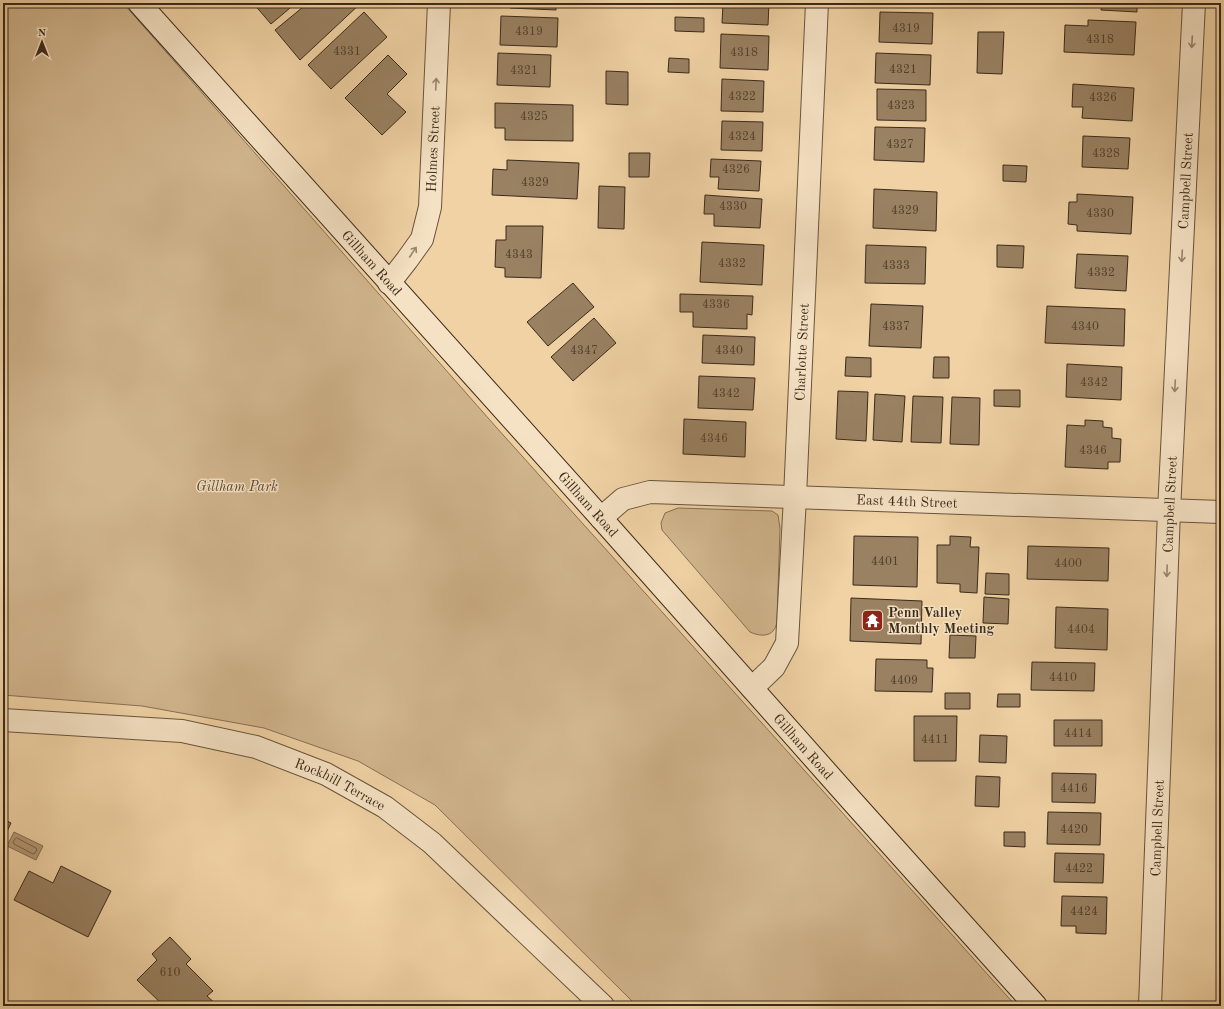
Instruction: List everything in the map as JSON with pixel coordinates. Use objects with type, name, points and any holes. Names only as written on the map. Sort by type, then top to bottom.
[{"type":"street","name":"Gillham Road","points":[[139,3],[1036,1006]]},
{"type":"street","name":"Holmes Street","points":[[389,282],[408,260],[422,239],[430,207],[439,3]]},
{"type":"street","name":"Charlotte Street","points":[[752,688],[774,668],[787,643],[817,3]]},
{"type":"street","name":"Campbell Street","points":[[1150,1006],[1169,510],[1194,3]]},
{"type":"street","name":"East 44th Street","points":[[601,518],[623,499],[650,492],[1221,512]]},
{"type":"street","name":"Rockhill Terrace","points":[[3,720],[182,731],[256,747],[326,774],[385,807],[432,843],[603,1006]]},
{"type":"green space","name":"Gillham Park","points":[[3,3],[123,3],[496,427],[1016,1006],[637,1006],[435,805],[358,761],[264,728],[142,706],[3,695]]},
{"type":"green space","points":[[678,508],[772,511],[778,515],[780,528],[777,620],[774,629],[771,632],[760,635],[750,632],[662,530],[661,523],[665,513]]},
{"type":"water","points":[[14,832],[43,846],[36,860],[7,846]]},
{"type":"building","points":[[253,3],[296,3],[271,24]]},
{"type":"building","points":[[308,3],[361,3],[300,60],[275,30]]},
{"type":"building","points":[[510,3],[570,3],[569,5],[556,5],[556,10],[510,8]]},
{"type":"building","points":[[723,3],[769,3],[768,25],[722,23]]},
{"type":"building","points":[[1102,3],[1137,3],[1137,12],[1101,10]]},
{"type":"building","points":[[364,12],[387,37],[331,89],[308,65]]},
{"type":"building","points":[[880,12],[933,13],[932,44],[879,42]]},
{"type":"building","points":[[501,16],[558,18],[557,47],[500,45]]},
{"type":"building","points":[[675,17],[704,18],[704,32],[675,31]]},
{"type":"building","points":[[1088,20],[1136,22],[1134,55],[1064,52],[1065,25],[1088,26]]},
{"type":"building","points":[[978,32],[1004,32],[1002,74],[977,73]]},
{"type":"building","points":[[721,34],[769,36],[768,70],[720,68]]},
{"type":"building","points":[[498,53],[551,55],[550,87],[497,85]]},
{"type":"building","points":[[876,53],[931,55],[930,85],[875,83]]},
{"type":"building","points":[[388,55],[407,74],[387,94],[406,112],[382,135],[345,98]]},
{"type":"building","points":[[669,58],[689,59],[689,73],[668,72]]},
{"type":"building","points":[[606,71],[628,72],[628,105],[606,104]]},
{"type":"building","points":[[722,79],[764,81],[763,112],[721,111]]},
{"type":"building","points":[[1073,84],[1134,88],[1132,121],[1082,118],[1083,107],[1072,107]]},
{"type":"building","points":[[877,89],[926,90],[926,121],[877,120]]},
{"type":"building","points":[[495,103],[573,105],[573,141],[505,140],[505,128],[495,128]]},
{"type":"building","points":[[722,121],[763,122],[762,151],[721,150]]},
{"type":"building","points":[[875,127],[925,128],[924,162],[874,160]]},
{"type":"building","points":[[1083,136],[1130,138],[1128,169],[1082,167]]},
{"type":"building","points":[[629,153],[650,153],[649,177],[629,177]]},
{"type":"building","points":[[711,159],[761,161],[759,191],[718,189],[719,177],[710,177]]},
{"type":"building","points":[[507,160],[579,163],[577,199],[492,195],[493,169],[507,170]]},
{"type":"building","points":[[1003,165],[1027,166],[1026,182],[1003,181]]},
{"type":"building","points":[[599,186],[625,187],[624,229],[598,228]]},
{"type":"building","points":[[874,189],[937,192],[936,231],[873,228]]},
{"type":"building","points":[[1077,194],[1133,197],[1131,234],[1077,231],[1077,225],[1068,224],[1069,202],[1077,202]]},
{"type":"building","points":[[705,195],[762,199],[760,228],[714,226],[714,214],[704,214]]},
{"type":"building","points":[[506,226],[543,226],[541,278],[505,277],[505,268],[495,267],[496,240],[506,240]]},
{"type":"building","points":[[702,242],[764,245],[762,285],[700,282]]},
{"type":"building","points":[[866,245],[926,247],[925,284],[865,283]]},
{"type":"building","points":[[997,245],[1024,246],[1023,268],[997,267]]},
{"type":"building","points":[[1077,254],[1128,256],[1126,291],[1075,288]]},
{"type":"building","points":[[573,283],[594,307],[548,346],[527,322]]},
{"type":"building","points":[[680,294],[753,296],[752,315],[747,314],[747,329],[693,327],[693,312],[680,312]]},
{"type":"building","points":[[871,304],[923,306],[921,348],[869,346]]},
{"type":"building","points":[[1047,306],[1125,309],[1124,346],[1045,343]]},
{"type":"building","points":[[594,318],[616,343],[573,381],[551,357]]},
{"type":"building","points":[[703,335],[755,337],[754,365],[702,363]]},
{"type":"building","points":[[846,357],[871,358],[871,377],[845,376]]},
{"type":"building","points":[[934,357],[949,357],[949,378],[933,378]]},
{"type":"building","points":[[1067,364],[1122,367],[1121,400],[1066,397]]},
{"type":"building","points":[[699,376],[755,378],[753,410],[698,408]]},
{"type":"building","points":[[994,390],[1020,390],[1020,407],[994,406]]},
{"type":"building","points":[[838,391],[868,392],[866,441],[836,439]]},
{"type":"building","points":[[875,394],[905,396],[902,442],[873,440]]},
{"type":"building","points":[[913,396],[943,397],[941,443],[911,442]]},
{"type":"building","points":[[952,397],[980,398],[979,445],[950,444]]},
{"type":"building","points":[[684,419],[746,422],[745,457],[683,454]]},
{"type":"building","points":[[1085,420],[1103,421],[1103,427],[1112,428],[1112,438],[1121,439],[1120,462],[1108,462],[1108,469],[1065,467],[1067,425],[1085,426]]},
{"type":"building","points":[[854,536],[918,537],[917,587],[853,585]]},
{"type":"building","points":[[950,536],[971,537],[970,547],[979,547],[977,593],[960,592],[960,584],[937,583],[937,545],[950,545]]},
{"type":"building","points":[[1028,546],[1109,548],[1108,581],[1027,579]]},
{"type":"building","points":[[986,573],[1009,574],[1009,595],[985,594]]},
{"type":"building","points":[[984,597],[1009,599],[1008,624],[983,623]]},
{"type":"building","points":[[851,598],[922,601],[921,644],[850,641]]},
{"type":"building","points":[[1056,607],[1108,609],[1107,650],[1055,648]]},
{"type":"building","points":[[950,635],[976,636],[975,658],[949,658]]},
{"type":"building","points":[[876,659],[927,660],[927,668],[933,668],[932,692],[875,691]]},
{"type":"building","points":[[1032,662],[1095,663],[1094,691],[1031,690]]},
{"type":"building","points":[[945,693],[970,693],[970,709],[945,709]]},
{"type":"building","points":[[998,694],[1020,694],[1020,707],[997,707]]},
{"type":"building","points":[[914,716],[957,716],[956,761],[914,761]]},
{"type":"building","points":[[1054,720],[1102,720],[1102,746],[1054,746]]},
{"type":"building","points":[[980,735],[1007,736],[1006,763],[979,762]]},
{"type":"building","points":[[1052,773],[1096,774],[1095,803],[1052,802]]},
{"type":"building","points":[[976,776],[1000,777],[999,807],[975,806]]},
{"type":"building","points":[[1048,812],[1101,813],[1100,845],[1047,844]]},
{"type":"building","points":[[3,819],[11,823],[3,840]]},
{"type":"building","points":[[1004,832],[1025,832],[1025,847],[1004,846]]},
{"type":"building","points":[[1055,853],[1104,854],[1103,883],[1054,882]]},
{"type":"building","points":[[61,866],[111,891],[88,937],[14,900],[29,871],[53,883]]},
{"type":"building","points":[[1062,896],[1107,897],[1106,934],[1076,933],[1076,926],[1061,926]]},
{"type":"building","points":[[170,937],[191,959],[186,964],[213,991],[207,996],[218,1006],[164,1006],[137,980],[157,960],[152,954]]},
{"type":"place","name":"Penn Valley Monthly Meeting","points":[[873,620]]}]
